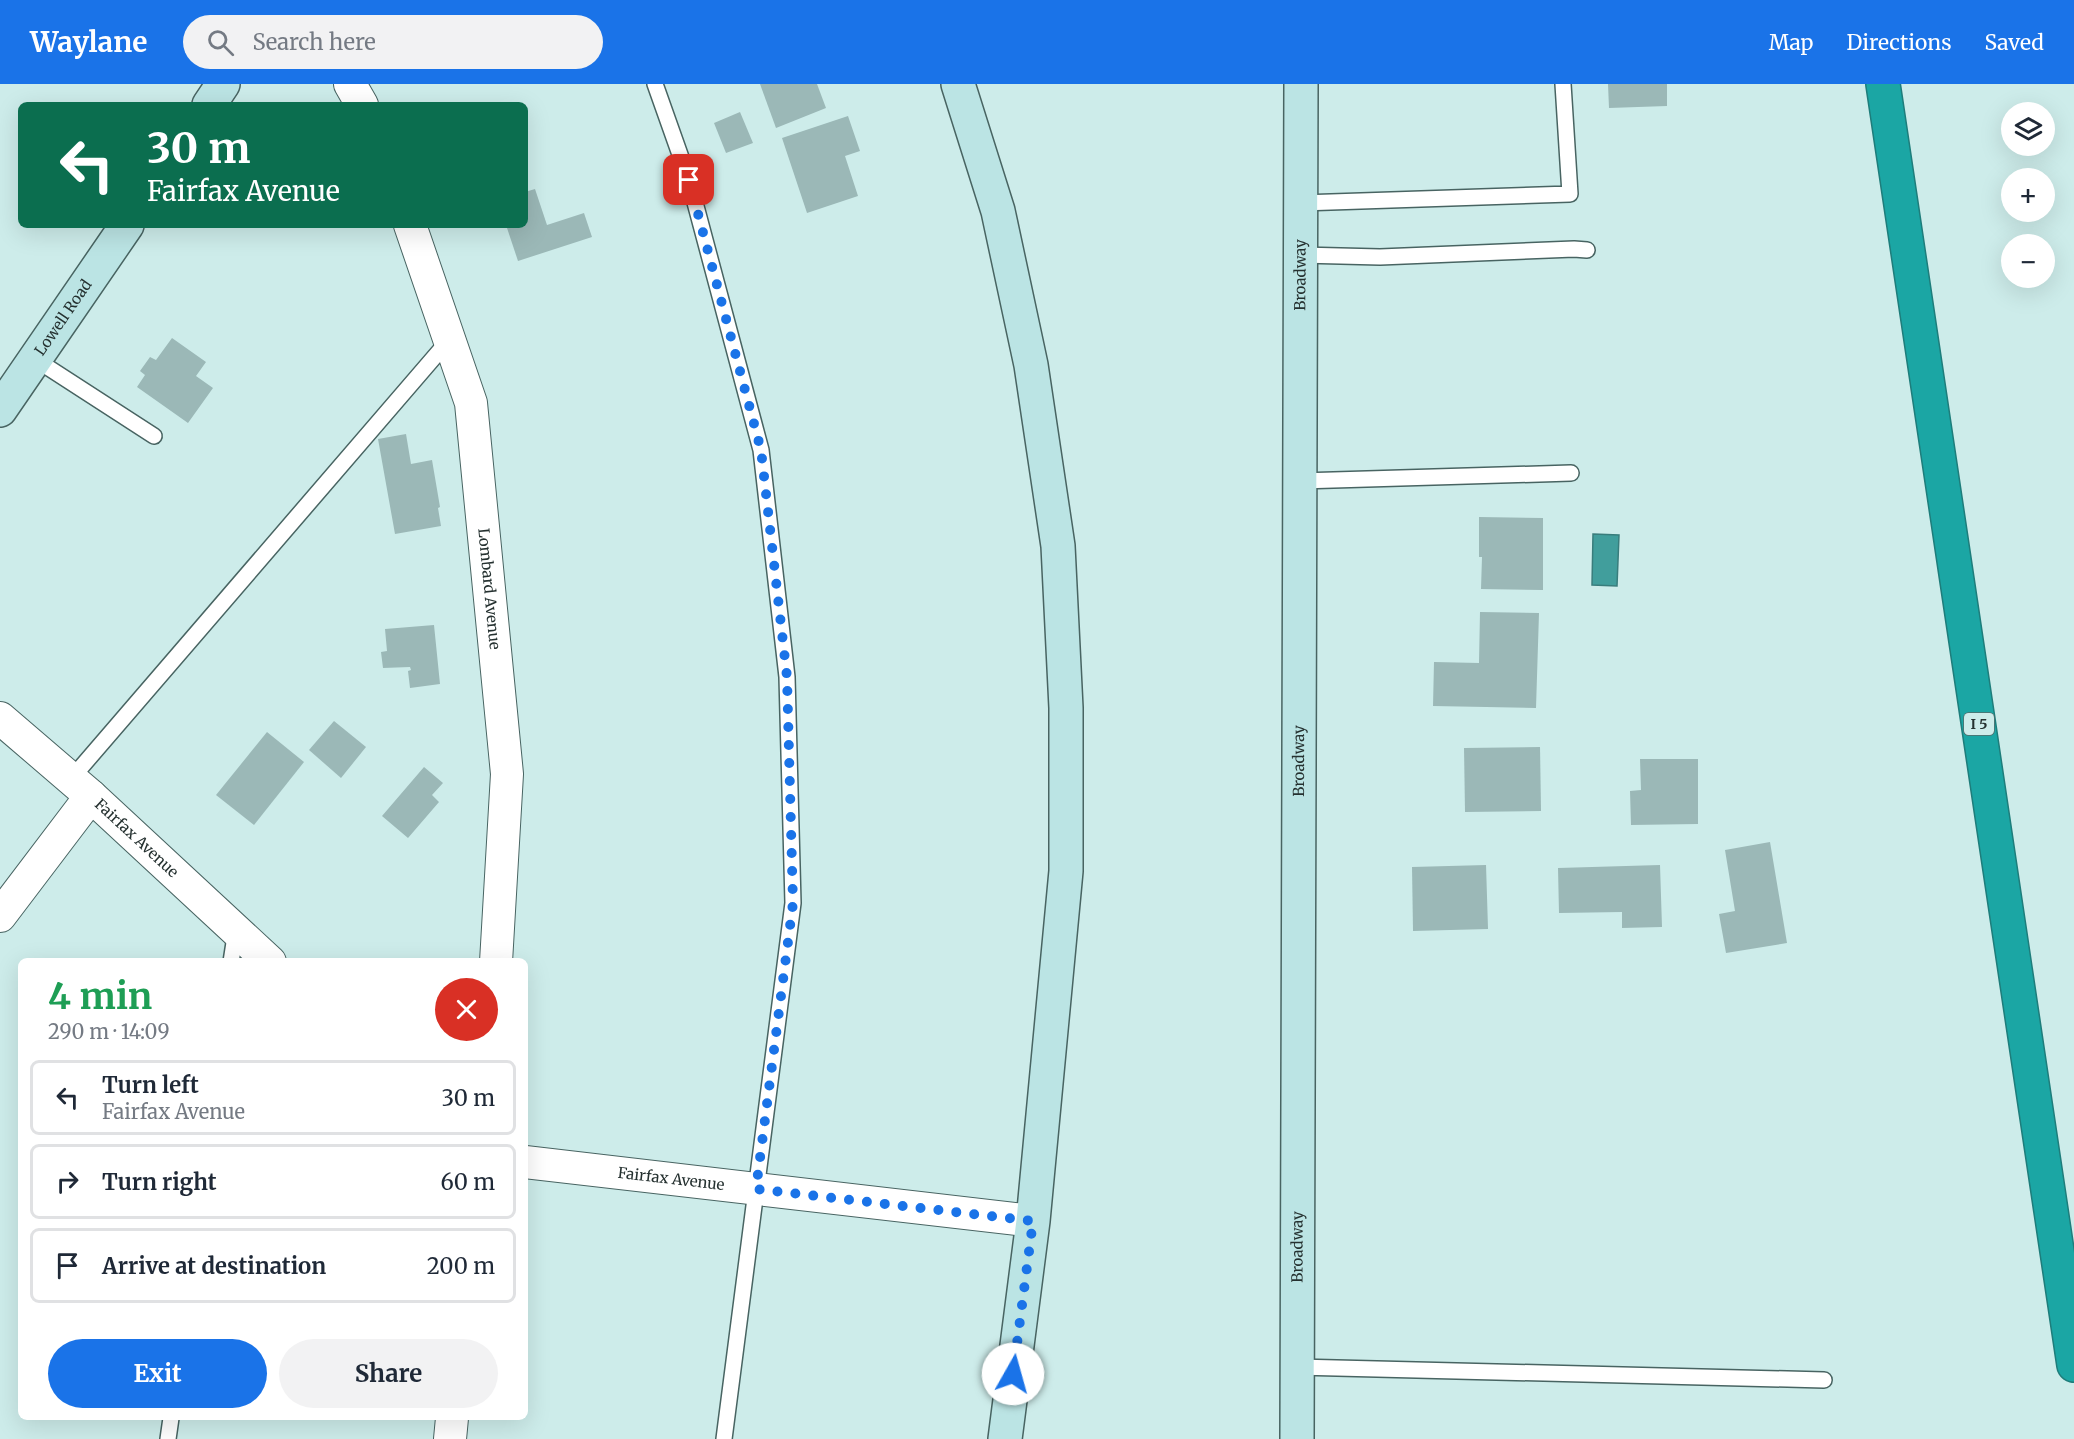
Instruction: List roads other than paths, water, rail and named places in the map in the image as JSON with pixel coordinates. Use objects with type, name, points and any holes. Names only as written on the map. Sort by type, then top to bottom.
[{"type":"highway","name":"I 5","points":[[1883,84],[2074,1365]]},
{"type":"street","points":[[210,102],[223,84]]},
{"type":"street","points":[[351,84],[360,102]]},
{"type":"street","name":"Broadway","points":[[1297,1439],[1301,84]]},
{"type":"street","points":[[959,86],[998,211],[1031,365],[1058,546],[1066,708],[1066,871],[1033,1221],[1005,1439]]},
{"type":"street","name":"Lowell Road","points":[[0,410],[125,228]]},
{"type":"street","name":"Lombard Avenue","points":[[411,228],[471,403],[507,774],[496,958]]},
{"type":"street","name":"Fairfax Avenue","points":[[0,717],[81,788],[266,958]]},
{"type":"street","points":[[0,916],[81,788]]},
{"type":"street","name":"Fairfax Avenue","points":[[528,1162],[1033,1221]]},
{"type":"street","points":[[450,1439],[452,1420]]},
{"type":"lane","points":[[655,84],[689,180],[761,450],[787,677],[793,903],[724,1439]]},
{"type":"lane","points":[[1301,203],[1570,194],[1563,84]]},
{"type":"lane","points":[[1301,255],[1380,257],[1587,250]]},
{"type":"lane","points":[[81,788],[450,340]]},
{"type":"lane","points":[[35,359],[154,436]]},
{"type":"lane","points":[[1300,481],[1571,473]]},
{"type":"lane","points":[[232,958],[236,930]]},
{"type":"lane","points":[[1297,1367],[1824,1380]]},
{"type":"lane","points":[[168,1439],[171,1420]]},
{"type":"water","points":[[1593,534],[1619,535],[1617,586],[1592,585]]}]
